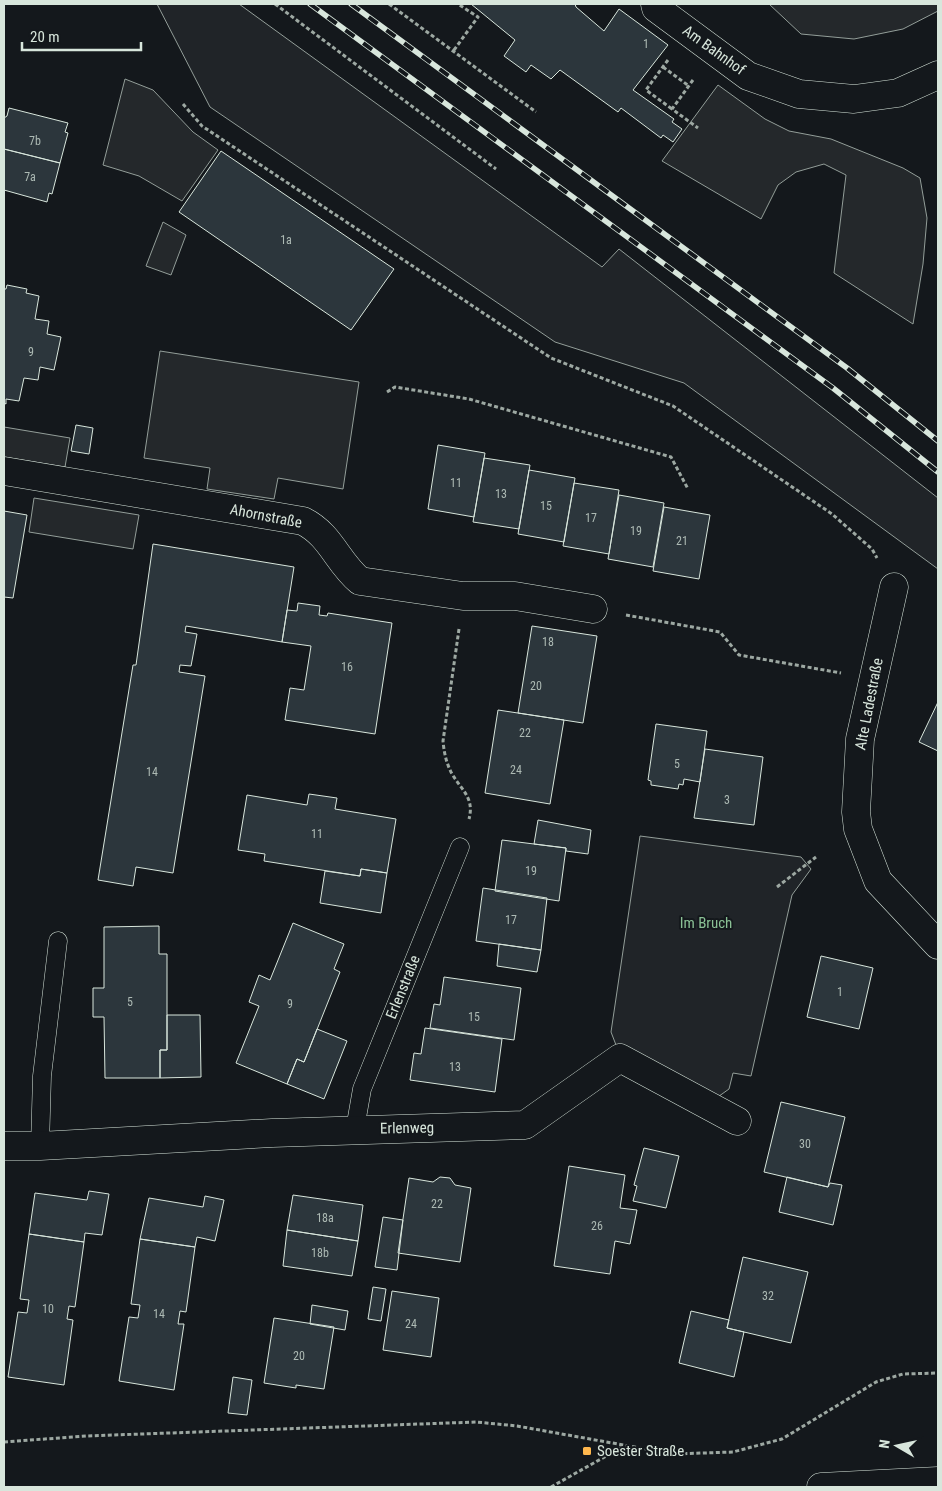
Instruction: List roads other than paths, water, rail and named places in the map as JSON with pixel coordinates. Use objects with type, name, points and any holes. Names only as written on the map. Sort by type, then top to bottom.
[{"type":"street","name":"Am Bahnhof","points":[[655,4],[656,8],[748,76],[799,94],[854,99],[898,93],[938,75]]},
{"type":"street","name":"Ahornstraße","points":[[4,471],[298,520],[318,529],[352,575],[360,581],[464,596],[515,596],[593,609]]},
{"type":"street","name":"Alte Ladestraße","points":[[894,587],[860,739],[856,812],[858,829],[878,881],[938,945]]},
{"type":"street","name":"Erlenweg","points":[[4,1146],[40,1146],[355,1130],[525,1125],[620,1058],[737,1121]]},
{"type":"street","points":[[821,1487],[938,1481]]},
{"type":"lane","name":"Erlenstraße","points":[[355,1130],[362,1089],[460,847]]},
{"type":"lane","points":[[40,1146],[42,1076],[58,941]]},
{"type":"railway","points":[[310,4],[833,388],[938,472]]},
{"type":"railway","points":[[351,4],[847,368],[938,441]]},
{"type":"place","name":"Soester Straße","points":[[587,1451]]},
{"type":"park label","name":"Im Bruch","points":[[706,923]]}]
